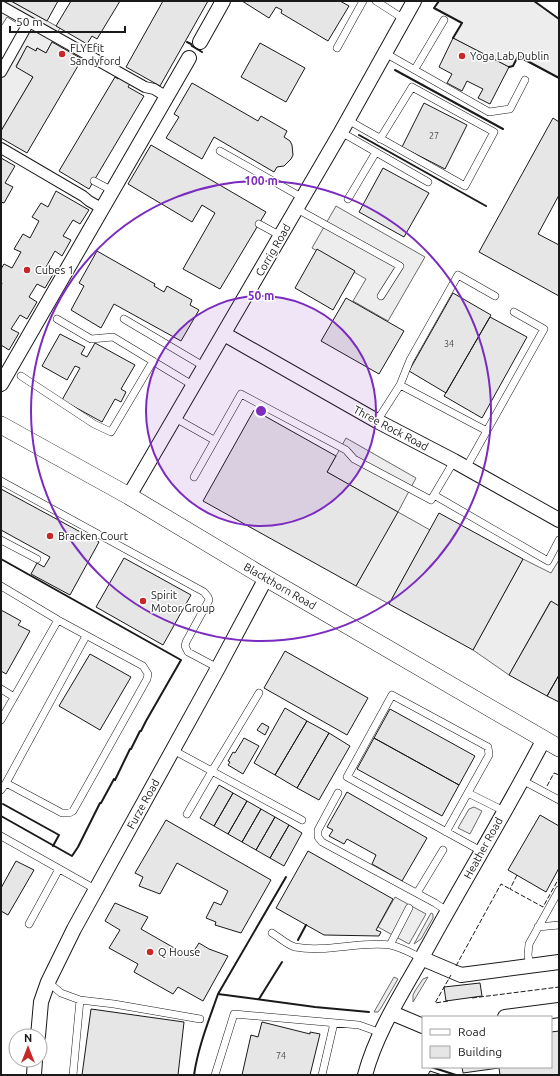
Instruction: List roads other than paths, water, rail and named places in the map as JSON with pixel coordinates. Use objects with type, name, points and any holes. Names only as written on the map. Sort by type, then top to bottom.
[{"type":"street","points":[[200,42],[223,1]]},
{"type":"street","name":"Corrig Road","points":[[129,496],[300,203],[414,1]]},
{"type":"street","points":[[1,6],[145,87],[154,89],[167,97]]},
{"type":"street","points":[[1,72],[29,22]]},
{"type":"street","points":[[1,382],[167,97],[182,62]]},
{"type":"street","points":[[1,148],[103,209]]},
{"type":"street","name":"Three Rock Road","points":[[224,334],[377,421],[460,464],[559,520]]},
{"type":"street","name":"Blackthorn Road","points":[[1,425],[129,496],[266,578],[559,748]]},
{"type":"street","name":"Furze Road","points":[[39,1028],[41,1002],[48,982],[95,889],[173,750],[266,578]]},
{"type":"street","name":"Heather Road","points":[[365,1075],[371,1054],[381,1033],[421,958],[544,739]]},
{"type":"street","points":[[421,958],[461,975],[559,962]]},
{"type":"street","points":[[513,1016],[559,1010]]},
{"type":"street","points":[[392,1013],[422,1026]]},
{"type":"lane","points":[[337,48],[363,1]]},
{"type":"lane","points":[[376,1],[404,19]]},
{"type":"lane","points":[[415,70],[444,20]]},
{"type":"lane","points":[[385,53],[489,112],[510,109],[525,80]]},
{"type":"lane","points":[[344,126],[380,139],[465,186],[494,132],[412,87],[380,139]]},
{"type":"lane","points":[[344,126],[376,152],[428,182]]},
{"type":"lane","points":[[220,151],[231,154],[300,203],[400,266],[381,296]]},
{"type":"lane","points":[[348,198],[376,152]]},
{"type":"lane","points":[[94,181],[113,191]]},
{"type":"lane","points":[[259,224],[281,236]]},
{"type":"lane","points":[[377,421],[400,384],[410,360],[458,275],[495,296]]},
{"type":"lane","points":[[194,477],[241,394],[346,450],[354,459],[431,500],[487,431],[544,329],[514,312]]},
{"type":"lane","points":[[57,319],[91,338],[113,336],[194,386]]},
{"type":"lane","points":[[124,319],[140,325],[205,367]]},
{"type":"lane","points":[[21,376],[94,424],[111,432],[153,361]]},
{"type":"lane","points":[[400,384],[487,431]]},
{"type":"lane","points":[[175,418],[214,440]]},
{"type":"lane","points":[[1,481],[204,592],[208,597],[208,600],[185,646],[188,652],[218,668]]},
{"type":"lane","points":[[434,495],[548,561],[559,540]]},
{"type":"lane","points":[[1,540],[36,559]]},
{"type":"lane","points":[[1,586],[86,636],[143,666],[148,674],[147,679],[73,811],[70,813],[62,813],[6,783]]},
{"type":"lane","points":[[1,720],[58,620]]},
{"type":"lane","points":[[1,790],[86,636]]},
{"type":"lane","points":[[1,689],[14,696]]},
{"type":"lane","points":[[187,814],[259,693]]},
{"type":"lane","points":[[446,832],[489,755],[488,747],[392,695],[347,777],[446,832],[481,851]]},
{"type":"lane","points":[[173,750],[302,820]]},
{"type":"lane","points":[[522,780],[559,800]]},
{"type":"lane","points":[[338,793],[318,830],[318,837],[322,842],[448,911]]},
{"type":"lane","points":[[468,793],[504,811]]},
{"type":"lane","points":[[1,836],[95,889]]},
{"type":"lane","points":[[417,893],[443,850]]},
{"type":"lane","points":[[29,924],[59,868]]},
{"type":"lane","points":[[530,966],[528,955],[529,944],[559,890]]},
{"type":"lane","points":[[390,945],[409,908]]},
{"type":"lane","points":[[538,927],[559,925]]},
{"type":"lane","points":[[272,933],[294,946],[314,948],[371,944],[390,945],[401,948],[421,958]]},
{"type":"lane","points":[[48,982],[61,993],[80,1000],[114,1004],[200,1019]]},
{"type":"lane","points":[[73,1075],[80,1000]]},
{"type":"lane","points":[[215,1075],[234,1014],[359,1025],[381,1033]]},
{"type":"lane","points":[[322,1075],[334,1023]]},
{"type":"place","name":"FLYEfit Sandyford","points":[[62,54]]},
{"type":"place","name":"Yoga Lab Dublin","points":[[462,56]]},
{"type":"place","name":"Cubes 1","points":[[27,270]]},
{"type":"place","name":"Bracken Court","points":[[50,536]]},
{"type":"place","name":"Spirit Motor Group","points":[[143,601]]},
{"type":"place","name":"Q House","points":[[150,952]]}]
